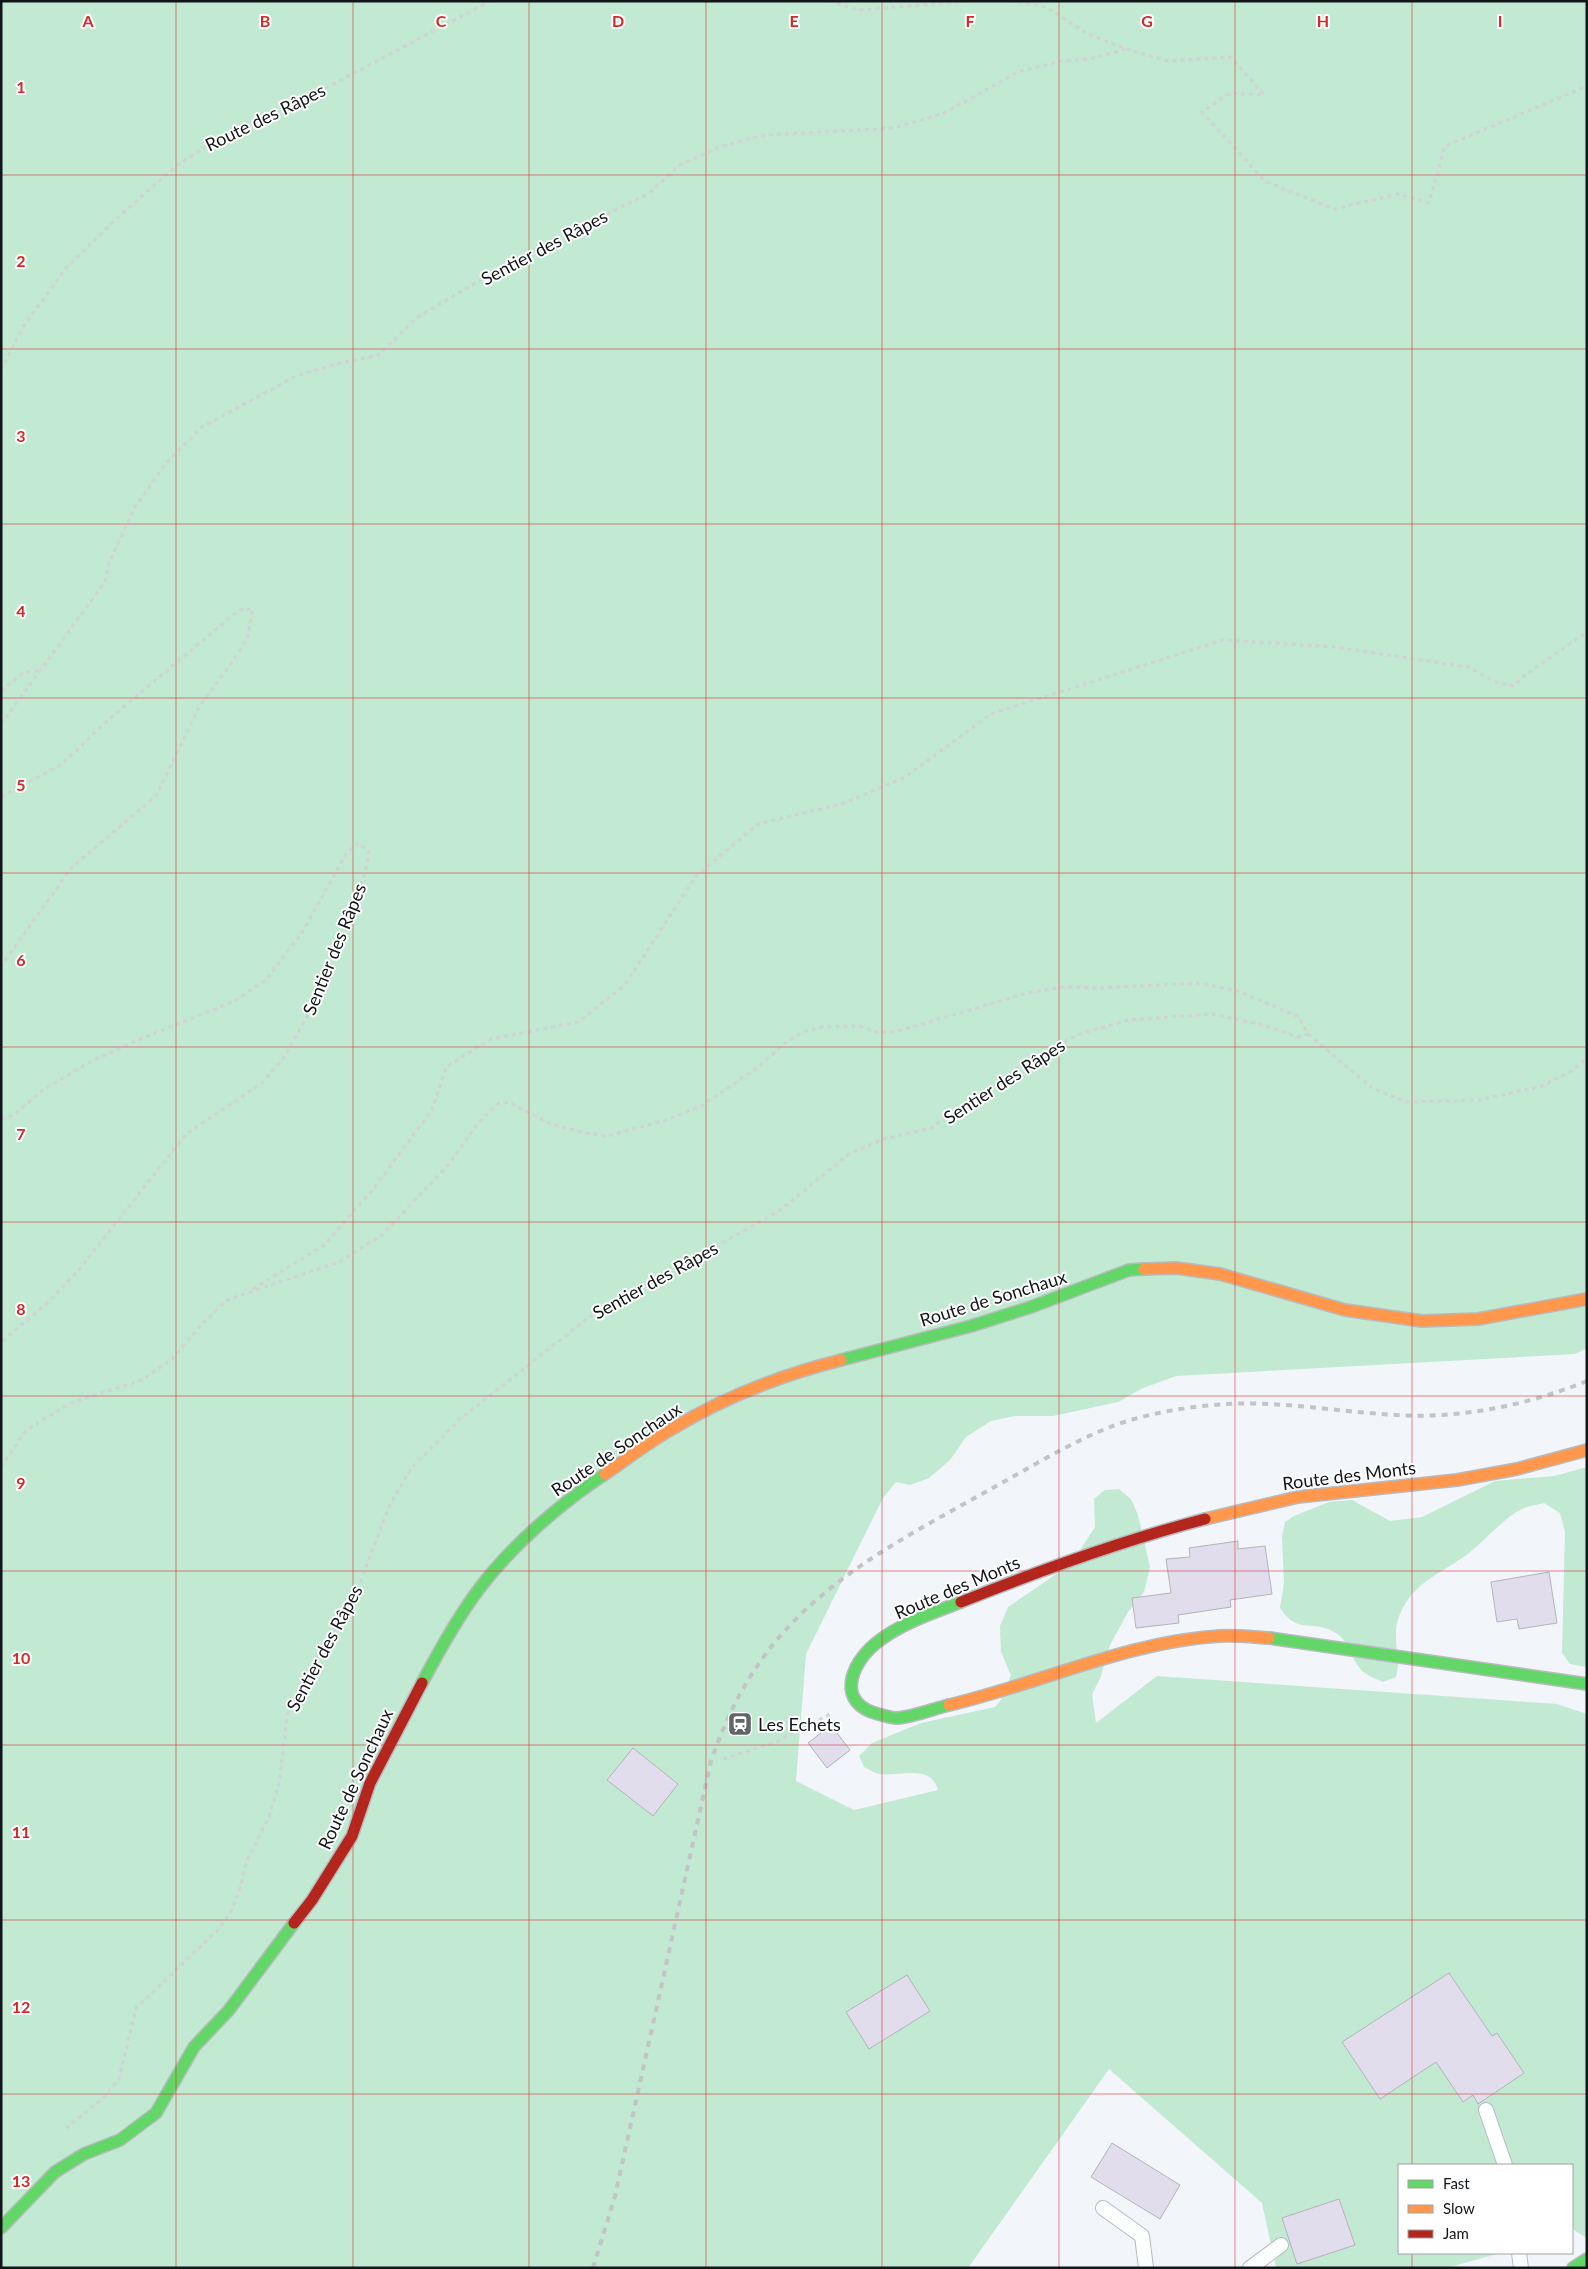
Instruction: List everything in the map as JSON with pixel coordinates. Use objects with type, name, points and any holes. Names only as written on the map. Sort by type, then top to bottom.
[{"type":"street","name":"Route de Sonchaux","points":[[1,2228],[55,2172],[84,2154],[120,2140],[156,2113],[194,2047],[228,2010],[312,1900],[352,1836],[370,1784],[399,1726],[437,1655],[479,1589],[508,1556],[572,1496],[671,1429],[719,1403],[797,1372],[1031,1307],[1129,1270],[1176,1268],[1220,1274],[1345,1310],[1422,1321],[1478,1319],[1587,1299]]},
{"type":"street","name":"Route des Monts","points":[[855,1701],[851,1692],[851,1681],[857,1662],[875,1644],[923,1617],[1062,1562],[1154,1532],[1250,1507],[1298,1497],[1457,1480],[1517,1469],[1587,1450]]},
{"type":"street","points":[[855,1701],[867,1711],[881,1716],[896,1718],[915,1715],[1117,1655],[1178,1642],[1220,1636],[1268,1638],[1587,1684]]},
{"type":"street","points":[[1573,2268],[1587,2259]]},
{"type":"lane","points":[[1486,2110],[1504,2164]]},
{"type":"lane","points":[[1103,2208],[1142,2236],[1146,2268]]},
{"type":"lane","points":[[1250,2268],[1281,2245]]},
{"type":"lane","points":[[1519,2254],[1521,2268]]},
{"type":"path","name":"Route des Râpes","points":[[1,370],[23,327],[66,268],[113,222],[176,166],[230,131],[326,88],[490,1]]},
{"type":"path","points":[[829,1],[858,10],[972,1]]},
{"type":"path","points":[[1011,1],[1046,7],[1088,34],[1126,49],[1168,61],[1231,57],[1264,95],[1230,93],[1202,112],[1265,181],[1334,209],[1398,194],[1429,203],[1445,146],[1587,86]]},
{"type":"path","name":"Sentier des Râpes","points":[[1,724],[105,582],[108,563],[135,507],[166,463],[202,427],[296,376],[336,364],[379,355],[416,318],[529,252],[648,194],[680,165],[719,147],[765,136],[894,128],[944,113],[1020,71],[1062,61],[1090,59],[1126,49]]},
{"type":"path","points":[[1,797],[62,764],[109,719],[224,622],[239,610],[253,609],[247,639],[234,661],[198,708],[156,796],[72,867],[1,966]]},
{"type":"path","points":[[248,1292],[324,1245],[371,1192],[432,1110],[446,1067],[491,1038],[578,1022],[624,986],[696,876],[758,824],[842,804],[905,777],[991,714],[1223,640],[1335,647],[1468,667],[1498,683],[1514,686],[1525,675],[1587,632]]},
{"type":"path","points":[[1,691],[24,672],[40,671]]},
{"type":"path","name":"Sentier des Râpes","points":[[1,1119],[13,1115],[44,1089],[92,1061],[145,1037],[233,1002],[266,980],[303,931],[347,852],[359,843],[369,851],[365,873],[342,938],[307,1017],[283,1060],[262,1083],[186,1134],[78,1271],[44,1305],[1,1342]]},
{"type":"path","points":[[1,1467],[26,1430],[71,1402],[142,1380],[171,1360],[200,1325],[227,1300],[341,1261],[382,1235],[450,1163],[478,1123],[497,1104],[508,1102],[551,1124],[608,1136],[666,1120],[703,1105],[758,1067],[789,1040],[805,1031],[821,1027],[859,1026],[878,1032],[895,1032],[1027,993],[1064,987],[1099,988],[1198,983],[1238,991],[1299,1018],[1308,1034],[1372,1088],[1407,1102],[1479,1100],[1542,1086],[1573,1070],[1587,1058]]},
{"type":"path","name":"Sentier des Râpes","points":[[61,2135],[66,2127],[103,2098],[119,2079],[136,2008],[219,1929],[231,1911],[239,1892],[247,1860],[269,1817],[279,1783],[288,1710],[313,1662],[350,1606],[389,1507],[410,1470],[458,1420],[588,1318],[779,1211],[850,1153],[884,1139],[931,1128],[1025,1063],[1077,1035],[1128,1020],[1212,1014],[1262,1025],[1299,1037],[1308,1034]]},
{"type":"path","points":[[723,1759],[776,1742],[855,1701]]},
{"type":"green space","points":[[1,1],[1587,1],[1587,1348],[1575,1354],[1176,1376],[1143,1388],[1118,1402],[1053,1416],[1015,1416],[991,1421],[966,1437],[950,1460],[929,1478],[910,1485],[896,1482],[883,1498],[806,1654],[796,1781],[854,1810],[938,1790],[934,1782],[921,1774],[875,1773],[864,1767],[859,1756],[872,1743],[921,1723],[995,1707],[1001,1700],[1011,1675],[1001,1652],[1000,1626],[1008,1607],[1071,1564],[1095,1527],[1094,1499],[1105,1490],[1119,1489],[1131,1499],[1138,1515],[1150,1567],[1144,1592],[1128,1612],[1110,1645],[1100,1679],[1092,1694],[1096,1723],[1157,1676],[1557,1704],[1587,1714],[1587,2238],[1573,2228],[1573,2164],[1398,2164],[1398,2254],[1497,2254],[1446,2268],[1276,2268],[1262,2203],[1109,2069],[968,2268],[1,2268]]},
{"type":"green space","points":[[1587,1467],[1586,1667],[1570,1664],[1562,1653],[1565,1532],[1560,1513],[1544,1503],[1524,1508],[1515,1513],[1469,1553],[1421,1585],[1413,1593],[1406,1602],[1397,1622],[1398,1661],[1396,1677],[1383,1682],[1369,1676],[1357,1664],[1345,1641],[1336,1633],[1327,1629],[1293,1622],[1280,1608],[1284,1583],[1282,1536],[1285,1522],[1294,1516],[1329,1502],[1352,1500],[1390,1521],[1422,1517],[1495,1481],[1554,1476]]},
{"type":"building","points":[[1238,1541],[1238,1549],[1265,1546],[1272,1594],[1230,1600],[1231,1607],[1178,1615],[1179,1623],[1136,1628],[1132,1598],[1171,1593],[1166,1559],[1190,1557],[1189,1548]]},
{"type":"building","points":[[1549,1572],[1557,1623],[1519,1629],[1517,1619],[1497,1622],[1491,1582]]},
{"type":"building","points":[[831,1725],[850,1750],[827,1768],[808,1743]]},
{"type":"building","points":[[633,1748],[678,1784],[653,1816],[607,1780]]},
{"type":"building","points":[[1449,1973],[1492,2036],[1497,2033],[1524,2073],[1478,2104],[1473,2095],[1463,2102],[1436,2062],[1380,2099],[1342,2042]]},
{"type":"building","points":[[907,1975],[930,2011],[869,2049],[846,2012]]},
{"type":"building","points":[[1112,2143],[1180,2185],[1160,2219],[1091,2177]]},
{"type":"building","points":[[1339,2199],[1355,2245],[1297,2264],[1282,2218]]},
{"type":"railway","points":[[593,2268],[615,2196],[711,1761],[735,1703],[756,1667],[782,1634],[819,1598],[867,1561],[946,1514],[1074,1443],[1134,1419],[1187,1408],[1248,1403],[1290,1405],[1375,1414],[1445,1415],[1518,1403],[1564,1390],[1587,1381]]},
{"type":"traffic: fast","points":[[841,1360],[971,1326],[1031,1307],[1129,1270],[1144,1269]]},
{"type":"traffic: fast","points":[[422,1683],[471,1600],[506,1557],[554,1512],[605,1474]]},
{"type":"traffic: fast","points":[[949,1705],[910,1716],[890,1717],[865,1709],[856,1701],[852,1693],[851,1683],[859,1662],[884,1637],[916,1620],[961,1602]]},
{"type":"traffic: fast","points":[[1269,1638],[1587,1684]]},
{"type":"traffic: fast","points":[[1,2228],[55,2172],[84,2154],[120,2140],[156,2113],[194,2047],[229,2010],[294,1923]]},
{"type":"traffic: fast","points":[[1573,2268],[1587,2259]]},
{"type":"traffic: slow","points":[[1144,1269],[1176,1268],[1220,1274],[1345,1310],[1422,1321],[1478,1319],[1587,1299]]},
{"type":"traffic: slow","points":[[605,1474],[663,1434],[712,1407],[775,1380],[841,1360]]},
{"type":"traffic: slow","points":[[1205,1519],[1298,1497],[1457,1480],[1517,1469],[1587,1450]]},
{"type":"traffic: slow","points":[[949,1705],[1150,1646],[1219,1636],[1269,1638]]},
{"type":"traffic: jam","points":[[961,1602],[1082,1557],[1205,1519]]},
{"type":"traffic: jam","points":[[294,1923],[312,1900],[352,1836],[370,1783],[422,1683]]},
{"type":"place","name":"Les Echets","points":[[740,1724]]}]
